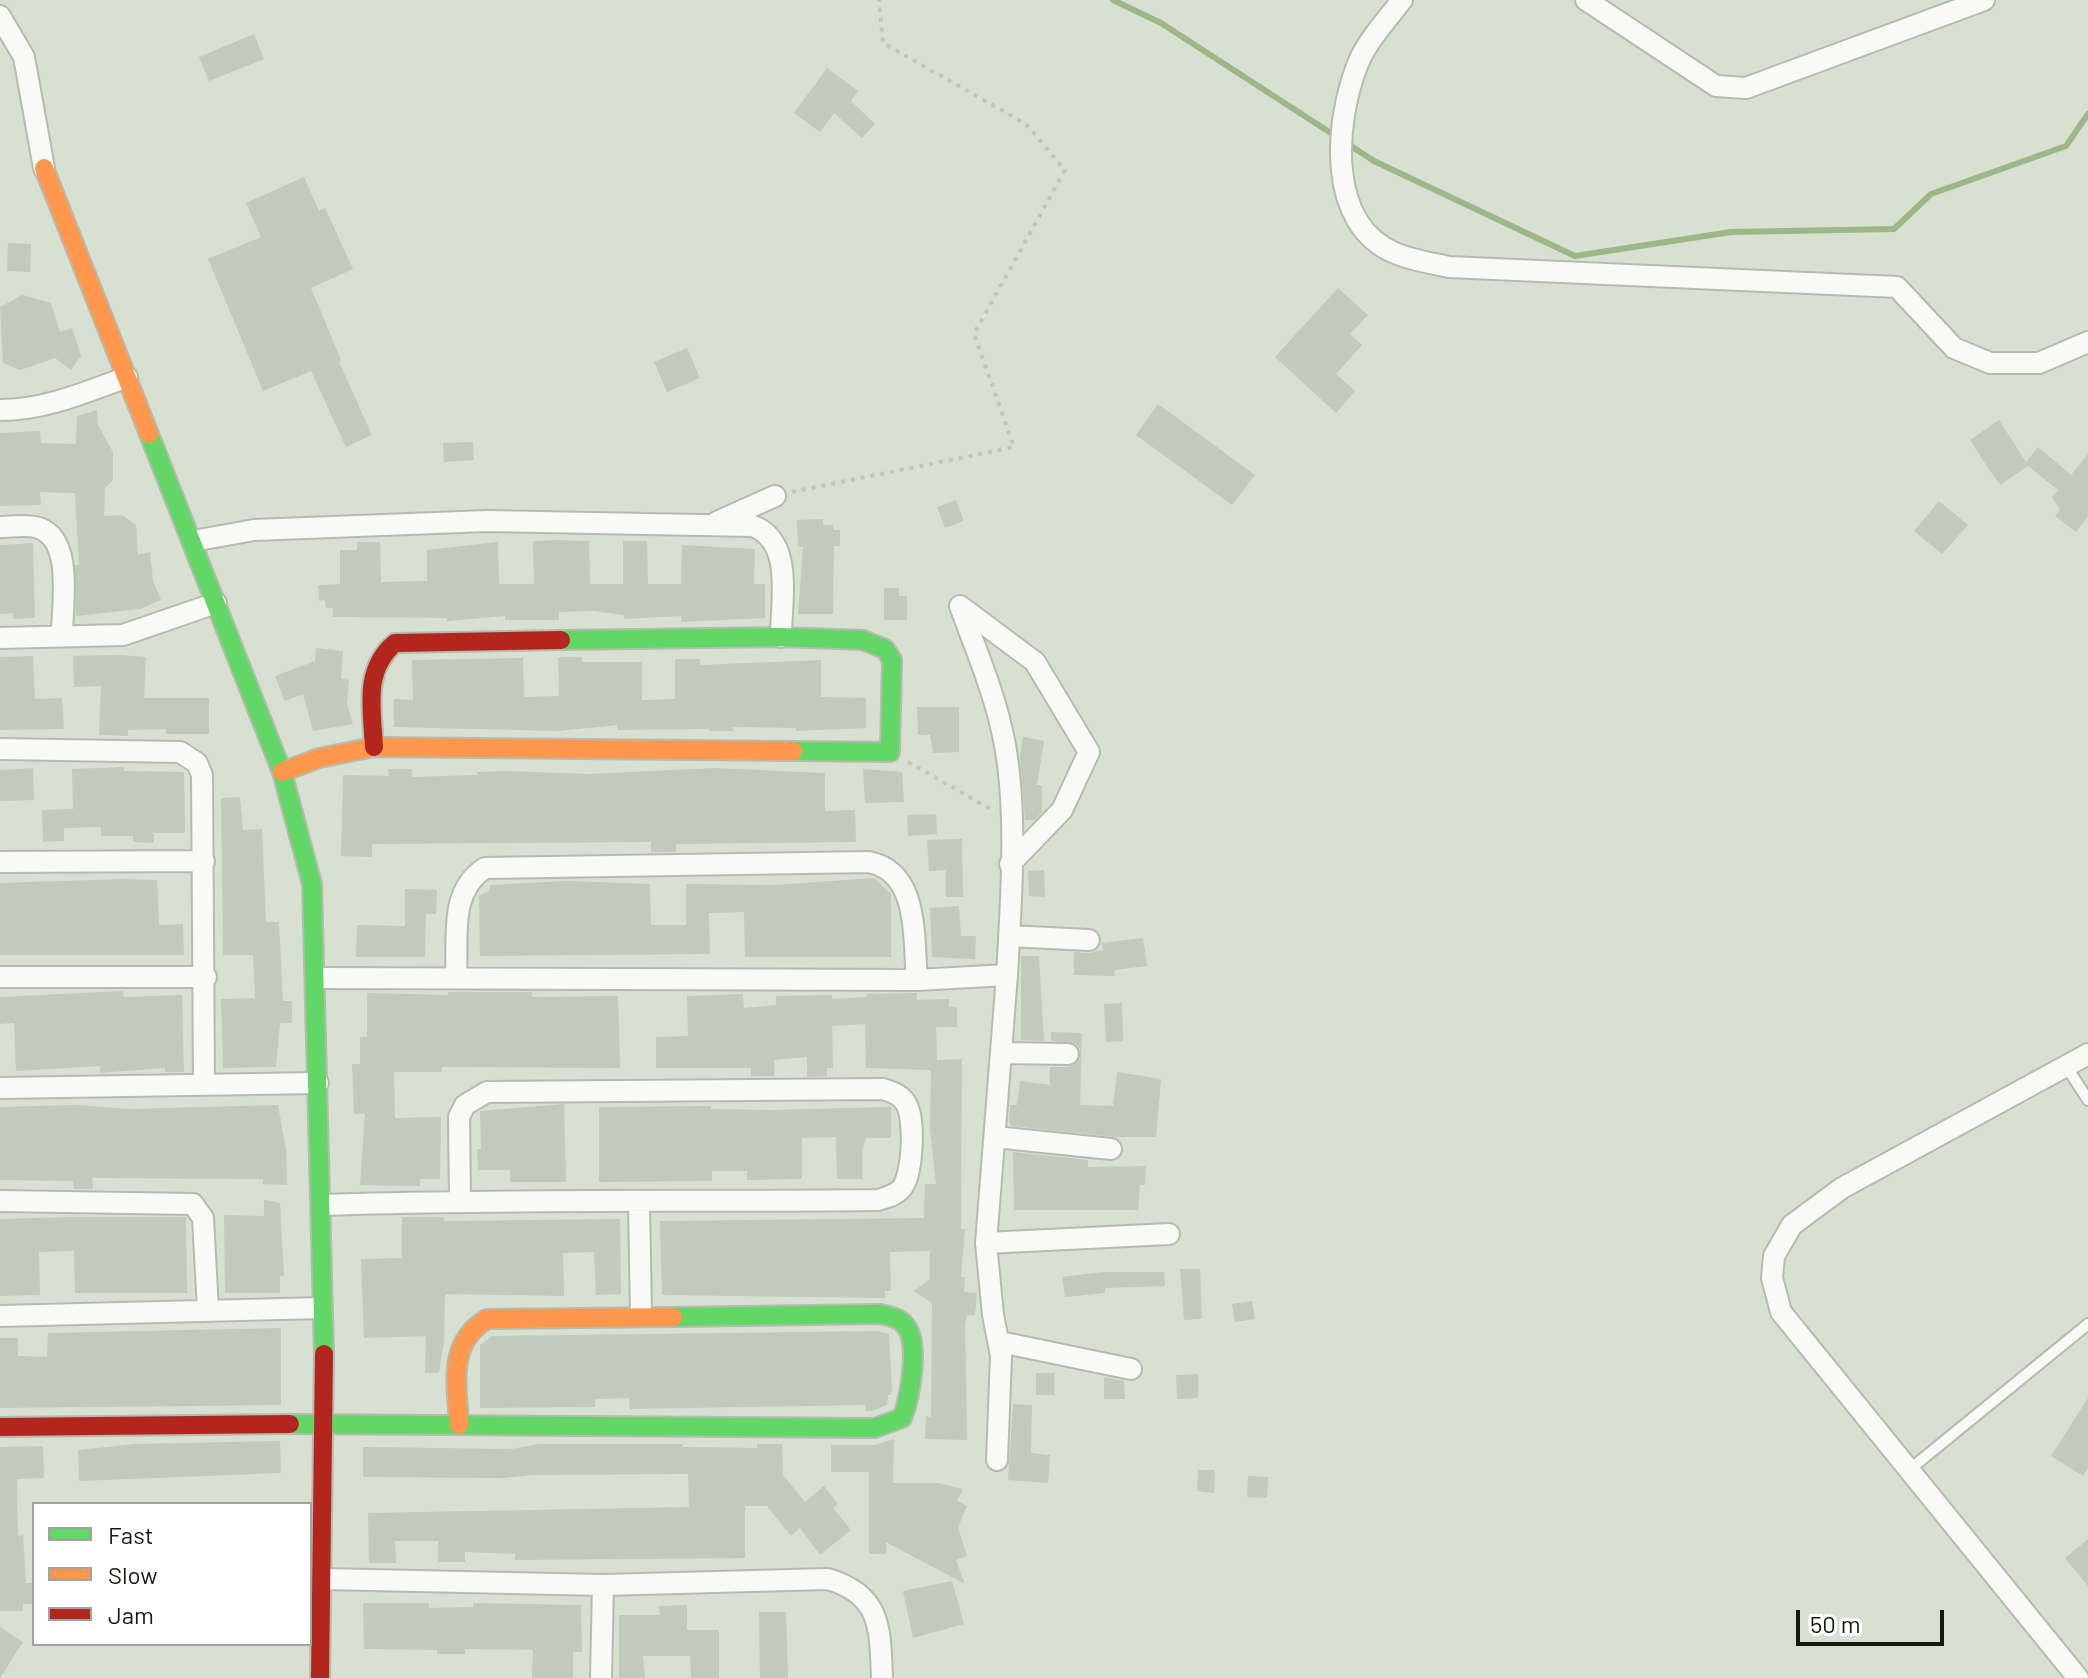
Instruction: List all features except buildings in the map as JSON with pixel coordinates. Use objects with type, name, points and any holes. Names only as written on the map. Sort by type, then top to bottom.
[{"type":"street","points":[[1402,0],[1357,65],[1346,109],[1342,150],[1342,179],[1353,210],[1373,238],[1394,253],[1463,268],[1897,287],[1954,348],[1990,363],[2039,363],[2088,342]]},
{"type":"street","points":[[1586,0],[1716,86],[1746,88],[1984,0]]},
{"type":"street","points":[[0,16],[24,57],[44,168],[282,772],[312,884],[323,1205],[322,1308],[326,1424],[316,1578],[320,1678]]},
{"type":"street","points":[[0,410],[22,410],[66,400],[127,377]]},
{"type":"street","points":[[714,523],[775,496]]},
{"type":"street","points":[[193,541],[254,530],[487,521],[753,526],[766,531],[775,540],[781,555],[781,637]]},
{"type":"street","points":[[0,527],[38,527],[57,543],[62,559],[62,635]]},
{"type":"street","points":[[0,638],[123,635],[216,603]]},
{"type":"street","points":[[997,1460],[1000,1342],[993,1315],[986,1243],[1007,975],[1011,818],[1002,729],[960,606],[1035,662],[1089,752],[1062,810],[1010,864]]},
{"type":"street","points":[[282,772],[329,755],[374,747],[890,752],[892,660],[885,649],[863,640],[781,637],[395,643],[377,657],[372,670],[374,747]]},
{"type":"street","points":[[0,749],[189,755],[202,775],[206,977],[204,1085]]},
{"type":"street","points":[[0,862],[204,861]]},
{"type":"street","points":[[456,976],[459,898],[464,885],[485,868],[869,862],[894,872],[903,883],[909,899],[917,980]]},
{"type":"street","points":[[1009,936],[1089,940]]},
{"type":"street","points":[[317,978],[456,976],[917,980],[1007,975]]},
{"type":"street","points":[[0,977],[206,977]]},
{"type":"street","points":[[1001,1053],[1068,1054]]},
{"type":"street","points":[[2078,1678],[1781,1312],[1772,1278],[1774,1256],[1792,1225],[1842,1188],[2088,1054]]},
{"type":"street","points":[[0,1088],[318,1083]]},
{"type":"street","points":[[323,1205],[460,1200],[639,1203],[878,1200],[892,1196],[903,1187],[909,1173],[911,1116],[896,1094],[883,1089],[487,1092],[465,1105],[459,1117],[460,1200]]},
{"type":"street","points":[[995,1137],[1111,1149]]},
{"type":"street","points":[[0,1201],[193,1204],[203,1218],[208,1310]]},
{"type":"street","points":[[639,1203],[641,1315]]},
{"type":"street","points":[[986,1243],[1169,1234]]},
{"type":"street","points":[[0,1316],[322,1308]]},
{"type":"street","points":[[0,1427],[326,1424],[459,1425],[875,1428],[902,1418],[910,1405],[911,1332],[893,1317],[641,1315],[487,1319],[472,1326],[458,1345],[459,1425]]},
{"type":"street","points":[[1000,1342],[1131,1369]]},
{"type":"street","points":[[316,1578],[603,1585],[828,1579],[846,1584],[863,1596],[875,1614],[880,1634],[882,1678]]},
{"type":"street","points":[[601,1678],[603,1585]]},
{"type":"lane","points":[[2066,1066],[2088,1100]]},
{"type":"lane","points":[[1909,1470],[2088,1324]]},
{"type":"path","points":[[775,496],[1014,447],[974,334],[1065,170],[1026,124],[883,43],[879,0]]},
{"type":"path","points":[[890,752],[967,798],[1011,818]]},
{"type":"waterway","points":[[1113,0],[1161,23],[1374,161],[1575,256],[1731,232],[1894,229],[1931,194],[2066,146],[2088,114]]},
{"type":"traffic: fast","points":[[149,434],[282,772],[312,884],[324,1354]]},
{"type":"traffic: fast","points":[[561,640],[781,637],[863,640],[885,649],[892,660],[890,752],[793,751]]},
{"type":"traffic: fast","points":[[290,1424],[875,1428],[902,1418],[911,1384],[913,1356],[909,1332],[896,1318],[880,1314],[673,1317]]},
{"type":"traffic: slow","points":[[44,168],[149,434]]},
{"type":"traffic: slow","points":[[282,772],[319,758],[374,747],[793,751]]},
{"type":"traffic: slow","points":[[459,1425],[456,1380],[460,1352],[465,1340],[487,1319],[673,1317]]},
{"type":"traffic: jam","points":[[374,747],[371,705],[374,678],[378,665],[395,643],[561,640]]},
{"type":"traffic: jam","points":[[320,1678],[324,1354]]},
{"type":"traffic: jam","points":[[0,1427],[290,1424]]}]
